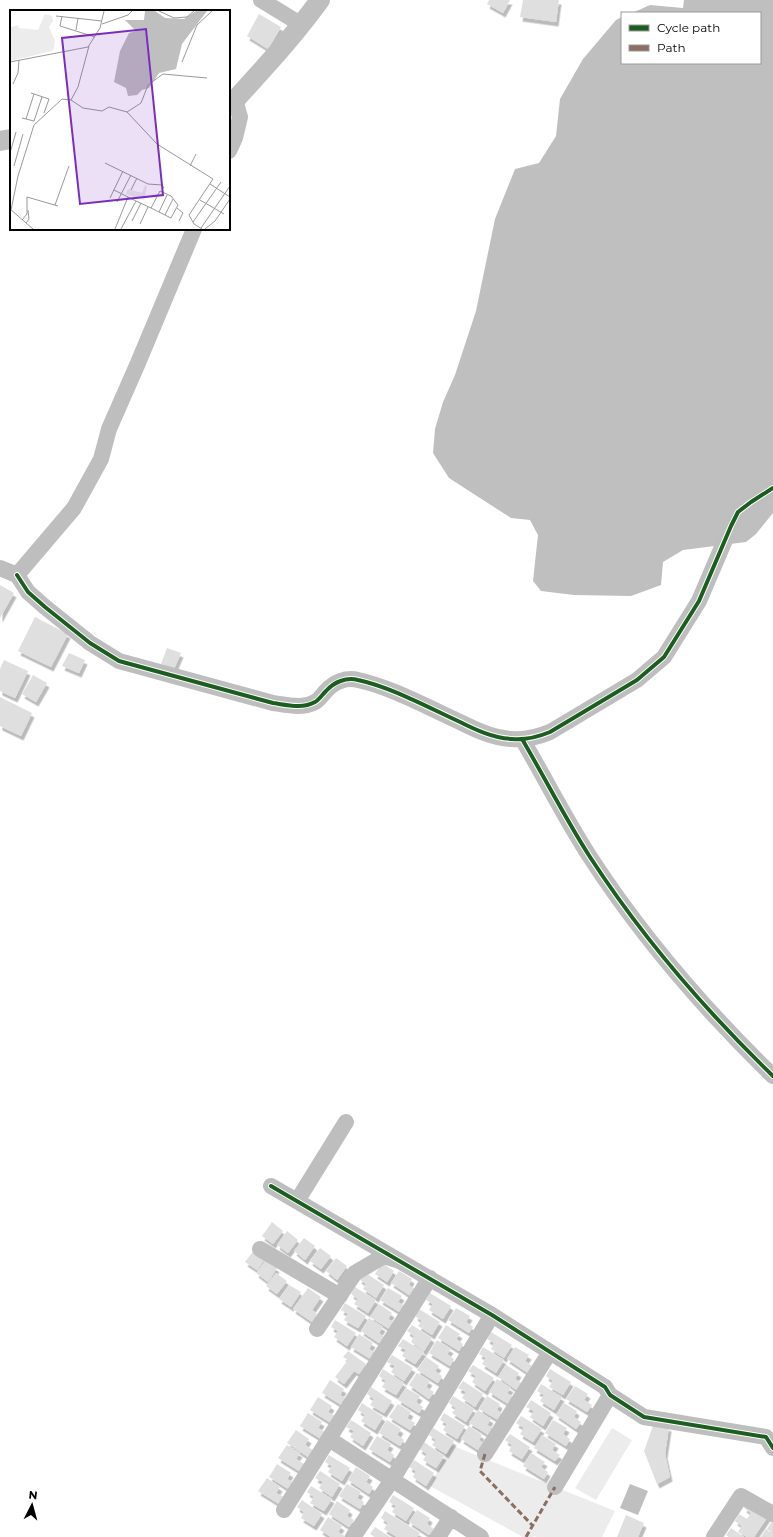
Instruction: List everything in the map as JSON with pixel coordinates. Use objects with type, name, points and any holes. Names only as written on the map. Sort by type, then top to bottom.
[{"type":"street","points":[[260,0],[302,25]]},
{"type":"street","points":[[230,150],[235,138],[240,116],[232,102],[302,25],[320,0]]},
{"type":"street","points":[[0,141],[10,139]]},
{"type":"street","points":[[17,575],[74,508],[101,459],[109,429],[194,230]]},
{"type":"street","points":[[0,568],[17,575],[28,592],[45,607],[90,643],[119,661],[273,703],[294,706],[307,706],[317,702],[334,684],[344,680],[357,679],[379,686],[483,732],[510,739],[522,739],[539,737],[550,732],[637,680],[664,658],[699,601],[738,512],[773,488]]},
{"type":"street","points":[[522,739],[590,856],[627,910],[660,953],[708,1008],[773,1076]]},
{"type":"street","points":[[297,1201],[346,1122]]},
{"type":"street","points":[[271,1186],[404,1262],[492,1315],[605,1387],[610,1395],[644,1417],[766,1437],[773,1448]]},
{"type":"street","points":[[260,1249],[340,1296]]},
{"type":"street","points":[[317,1329],[355,1273],[384,1256],[404,1262]]},
{"type":"street","points":[[284,1510],[430,1278]]},
{"type":"street","points":[[353,1537],[392,1480],[492,1315]]},
{"type":"street","points":[[485,1454],[550,1352]]},
{"type":"street","points":[[555,1487],[610,1395]]},
{"type":"street","points":[[329,1439],[481,1537]]},
{"type":"street","points":[[714,1537],[741,1496],[773,1514]]},
{"type":"street","points":[[438,1537],[451,1517]]},
{"type":"shaded area","points":[[684,0],[773,0],[773,513],[756,534],[746,542],[683,550],[663,562],[661,585],[631,596],[574,595],[541,591],[533,581],[538,535],[530,520],[511,518],[449,478],[433,453],[435,429],[443,402],[455,375],[476,311],[495,219],[515,169],[539,163],[556,136],[560,99],[583,59],[616,20],[621,18],[621,64],[761,64],[761,12],[634,12],[650,5],[683,8]]},
{"type":"shaded area","points":[[612,1428],[632,1440],[596,1500],[575,1488]]},
{"type":"shaded area","points":[[451,1445],[615,1511],[602,1537],[523,1537],[430,1486]]},
{"type":"shaded area","points":[[630,1484],[648,1491],[638,1515],[620,1508]]},
{"type":"building","points":[[489,0],[510,0],[503,13],[487,4]]},
{"type":"building","points":[[523,0],[559,0],[556,22],[520,17]]},
{"type":"building","points":[[259,14],[281,27],[268,49],[247,36]]},
{"type":"building","points":[[0,585],[14,593],[0,618]]},
{"type":"building","points":[[35,617],[68,634],[51,667],[18,651]]},
{"type":"building","points":[[167,648],[181,653],[174,669],[161,664]]},
{"type":"building","points":[[69,653],[85,660],[79,673],[62,666]]},
{"type":"building","points":[[4,660],[28,671],[15,698],[0,691],[0,669]]},
{"type":"building","points":[[33,675],[47,683],[36,702],[22,694]]},
{"type":"building","points":[[0,697],[32,713],[21,736],[0,726]]},
{"type":"building","points":[[272,1222],[283,1231],[273,1244],[262,1236]]},
{"type":"building","points":[[287,1231],[298,1240],[288,1253],[277,1245]]},
{"type":"building","points":[[304,1238],[315,1246],[305,1260],[294,1251]]},
{"type":"building","points":[[320,1248],[331,1256],[321,1269],[310,1261]]},
{"type":"building","points":[[255,1249],[266,1257],[257,1270],[245,1262]]},
{"type":"building","points":[[336,1258],[347,1266],[337,1280],[326,1271]]},
{"type":"building","points":[[266,1260],[277,1268],[268,1282],[256,1273]]},
{"type":"building","points":[[382,1263],[394,1271],[387,1282],[375,1274]]},
{"type":"building","points":[[399,1271],[412,1279],[409,1285],[416,1290],[412,1297],[391,1283]]},
{"type":"building","points":[[364,1272],[384,1285],[376,1298],[363,1289],[366,1284],[359,1279]]},
{"type":"building","points":[[276,1273],[287,1281],[277,1294],[266,1286]]},
{"type":"building","points":[[289,1285],[301,1292],[291,1307],[279,1299]]},
{"type":"building","points":[[355,1287],[376,1300],[368,1313],[354,1304],[358,1299],[351,1294]]},
{"type":"building","points":[[308,1288],[321,1297],[312,1310],[317,1314],[312,1322],[293,1309]]},
{"type":"building","points":[[388,1288],[402,1296],[398,1302],[405,1306],[401,1313],[380,1300]]},
{"type":"building","points":[[430,1293],[451,1306],[443,1319],[429,1310],[433,1304],[426,1300]]},
{"type":"building","points":[[345,1303],[366,1316],[358,1328],[344,1320],[348,1314],[341,1310]]},
{"type":"building","points":[[379,1304],[392,1313],[388,1319],[395,1323],[391,1330],[370,1317]]},
{"type":"building","points":[[456,1308],[470,1316],[466,1322],[473,1327],[469,1333],[448,1320]]},
{"type":"building","points":[[419,1309],[440,1322],[432,1335],[418,1326],[422,1321],[415,1316]]},
{"type":"building","points":[[369,1318],[383,1327],[379,1333],[386,1338],[382,1345],[361,1331]]},
{"type":"building","points":[[335,1320],[356,1333],[347,1346],[334,1337],[338,1331],[331,1327]]},
{"type":"building","points":[[412,1325],[432,1338],[424,1351],[411,1342],[414,1336],[407,1331]]},
{"type":"building","points":[[446,1325],[460,1334],[456,1339],[463,1344],[459,1351],[438,1338]]},
{"type":"building","points":[[491,1332],[512,1345],[504,1358],[491,1349],[494,1343],[487,1339]]},
{"type":"building","points":[[359,1334],[373,1343],[369,1349],[376,1353],[372,1360],[351,1347]]},
{"type":"building","points":[[403,1339],[424,1352],[415,1364],[402,1356],[406,1350],[398,1346]]},
{"type":"building","points":[[437,1340],[451,1349],[447,1354],[454,1359],[450,1366],[429,1353]]},
{"type":"building","points":[[483,1347],[504,1360],[496,1373],[482,1364],[486,1358],[479,1354]]},
{"type":"building","points":[[515,1347],[529,1355],[525,1361],[532,1366],[528,1373],[507,1359]]},
{"type":"building","points":[[348,1351],[366,1364],[359,1374],[354,1371],[344,1384],[335,1377],[348,1360],[343,1357]]},
{"type":"building","points":[[392,1355],[413,1368],[404,1381],[391,1372],[395,1366],[387,1362]]},
{"type":"building","points":[[426,1357],[439,1366],[435,1371],[442,1376],[438,1383],[417,1370]]},
{"type":"building","points":[[473,1365],[494,1378],[485,1391],[472,1382],[476,1376],[468,1371]]},
{"type":"building","points":[[506,1365],[519,1373],[515,1379],[523,1384],[518,1391],[498,1377]]},
{"type":"building","points":[[383,1369],[404,1383],[396,1395],[382,1387],[386,1381],[379,1376]]},
{"type":"building","points":[[550,1369],[571,1382],[563,1395],[549,1387],[553,1381],[546,1376]]},
{"type":"building","points":[[417,1373],[430,1381],[426,1387],[434,1392],[429,1399],[409,1385]]},
{"type":"building","points":[[497,1379],[511,1388],[507,1393],[514,1398],[510,1405],[489,1392]]},
{"type":"building","points":[[330,1380],[344,1389],[340,1395],[347,1399],[343,1406],[322,1393]]},
{"type":"building","points":[[463,1381],[483,1394],[475,1407],[462,1398],[466,1392],[458,1388]]},
{"type":"building","points":[[541,1384],[562,1397],[554,1410],[540,1401],[544,1395],[537,1391]]},
{"type":"building","points":[[575,1386],[588,1394],[584,1400],[592,1405],[587,1412],[566,1399]]},
{"type":"building","points":[[371,1387],[392,1401],[384,1413],[370,1405],[374,1399],[367,1394]]},
{"type":"building","points":[[406,1388],[420,1396],[416,1402],[423,1407],[419,1413],[398,1400]]},
{"type":"building","points":[[453,1396],[474,1409],[466,1422],[452,1413],[456,1408],[449,1403]]},
{"type":"building","points":[[487,1396],[500,1404],[497,1410],[504,1415],[500,1421],[479,1409]]},
{"type":"building","points":[[318,1397],[332,1406],[328,1412],[335,1416],[331,1423],[310,1410]]},
{"type":"building","points":[[531,1400],[551,1413],[543,1426],[530,1417],[534,1411],[526,1407]]},
{"type":"building","points":[[362,1403],[383,1417],[375,1430],[361,1421],[365,1415],[358,1410]]},
{"type":"building","points":[[564,1403],[577,1411],[574,1417],[581,1422],[576,1429],[556,1415]]},
{"type":"building","points":[[398,1404],[411,1412],[407,1418],[415,1423],[410,1430],[389,1417]]},
{"type":"building","points":[[478,1410],[491,1419],[487,1425],[495,1429],[490,1436],[469,1423]]},
{"type":"building","points":[[308,1413],[322,1422],[318,1428],[325,1432],[321,1439],[300,1426]]},
{"type":"building","points":[[444,1413],[465,1426],[457,1439],[443,1430],[447,1424],[440,1420]]},
{"type":"building","points":[[521,1416],[542,1429],[533,1442],[520,1434],[524,1428],[516,1423]]},
{"type":"building","points":[[351,1420],[371,1433],[363,1446],[350,1437],[354,1431],[346,1427]]},
{"type":"building","points":[[387,1420],[401,1429],[397,1435],[404,1440],[400,1446],[379,1433]]},
{"type":"building","points":[[553,1420],[567,1428],[563,1434],[570,1439],[566,1446],[545,1433]]},
{"type":"building","points":[[654,1423],[669,1427],[665,1454],[670,1477],[657,1484],[644,1451]]},
{"type":"building","points":[[469,1426],[482,1435],[479,1440],[486,1445],[481,1452],[461,1439]]},
{"type":"building","points":[[433,1428],[454,1441],[446,1454],[432,1445],[436,1440],[429,1435]]},
{"type":"building","points":[[296,1430],[309,1439],[305,1445],[313,1450],[308,1457],[287,1443]]},
{"type":"building","points":[[510,1434],[530,1447],[522,1459],[509,1451],[512,1445],[505,1440]]},
{"type":"building","points":[[542,1435],[556,1444],[552,1450],[560,1455],[555,1461],[534,1448]]},
{"type":"building","points":[[377,1436],[391,1444],[387,1450],[394,1455],[390,1462],[369,1449]]},
{"type":"building","points":[[424,1442],[444,1456],[436,1468],[423,1460],[427,1454],[419,1449]]},
{"type":"building","points":[[287,1445],[300,1453],[296,1459],[304,1464],[299,1471],[278,1458]]},
{"type":"building","points":[[531,1453],[545,1462],[541,1467],[548,1472],[544,1479],[523,1466]]},
{"type":"building","points":[[329,1455],[350,1468],[342,1481],[328,1472],[332,1466],[325,1462]]},
{"type":"building","points":[[414,1460],[434,1473],[426,1486],[413,1477],[416,1471],[409,1467]]},
{"type":"building","points":[[277,1464],[291,1473],[287,1479],[294,1483],[290,1490],[269,1477]]},
{"type":"building","points":[[356,1467],[370,1476],[366,1482],[373,1487],[369,1494],[348,1480]]},
{"type":"building","points":[[320,1471],[340,1484],[332,1497],[319,1488],[323,1482],[315,1478]]},
{"type":"building","points":[[267,1478],[280,1487],[276,1493],[284,1497],[279,1504],[258,1491]]},
{"type":"building","points":[[347,1484],[361,1492],[357,1498],[364,1502],[360,1509],[339,1496]]},
{"type":"building","points":[[311,1486],[332,1499],[324,1511],[310,1503],[314,1497],[307,1492]]},
{"type":"building","points":[[393,1495],[414,1508],[406,1521],[392,1512],[396,1506],[389,1502]]},
{"type":"building","points":[[302,1500],[322,1514],[314,1526],[301,1518],[304,1512],[297,1507]]},
{"type":"building","points":[[337,1501],[350,1510],[347,1516],[354,1520],[349,1527],[329,1514]]},
{"type":"building","points":[[748,1501],[769,1515],[754,1537],[747,1537],[738,1532],[742,1526],[735,1521],[739,1514],[747,1519],[751,1513],[744,1508]]},
{"type":"building","points":[[417,1510],[430,1518],[427,1524],[434,1529],[429,1535],[409,1522]]},
{"type":"building","points":[[385,1511],[420,1533],[417,1537],[397,1537],[384,1529],[388,1523],[381,1518]]},
{"type":"building","points":[[626,1515],[644,1523],[638,1537],[617,1537]]},
{"type":"building","points":[[328,1517],[342,1526],[338,1532],[347,1537],[331,1537],[320,1530]]},
{"type":"building","points":[[773,1520],[773,1533],[767,1529]]},
{"type":"building","points":[[375,1527],[390,1537],[375,1537],[370,1534]]},
{"type":"building","points":[[731,1528],[744,1537],[729,1537],[726,1535]]},
{"type":"building","points":[[766,1529],[773,1534],[773,1537],[761,1537]]},
{"type":"marked path","points":[[485,1454],[480,1471],[533,1526]]},
{"type":"marked path","points":[[526,1537],[555,1487]]},
{"type":"cycle path","points":[[17,575],[28,592],[45,607],[90,643],[119,661],[273,703],[295,706],[315,702],[336,683],[354,679],[371,683],[397,693],[485,733],[498,737],[527,739],[550,732],[637,680],[664,657],[699,601],[738,512],[773,488]]},
{"type":"cycle path","points":[[522,739],[581,843],[631,916],[699,999],[773,1076]]},
{"type":"cycle path","points":[[271,1186],[492,1315],[605,1387],[610,1395],[644,1417],[766,1437],[773,1448]]}]
